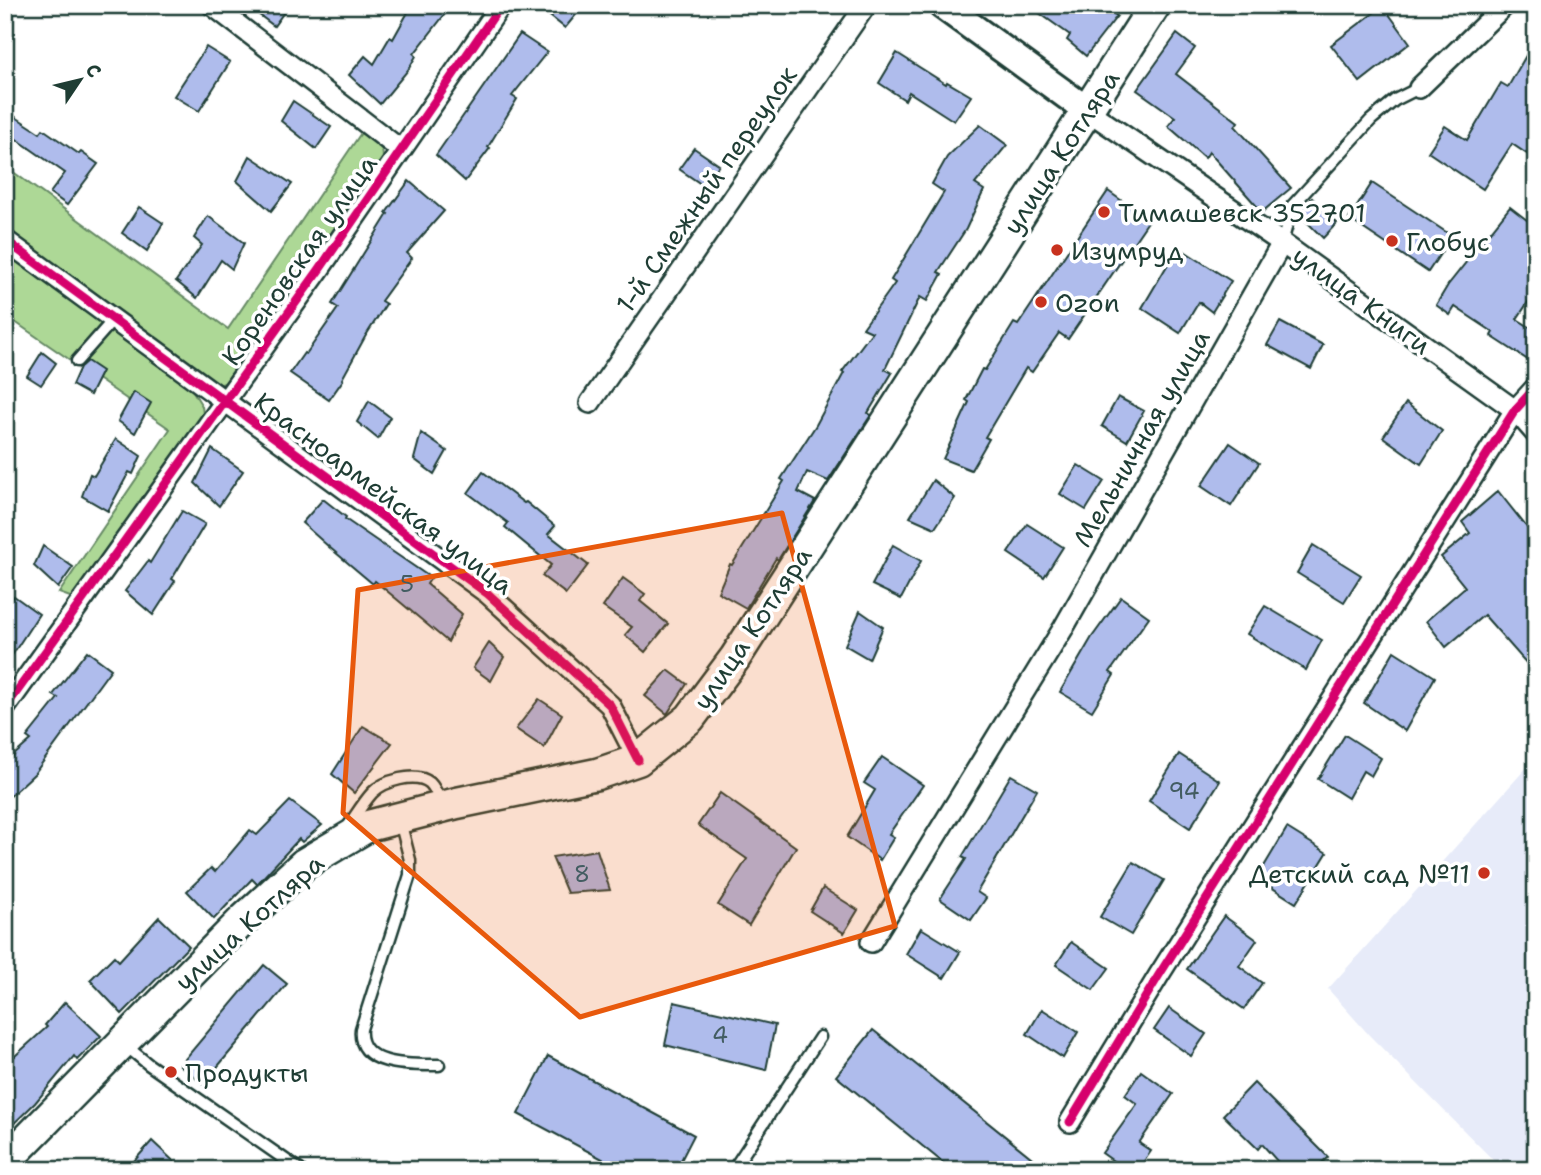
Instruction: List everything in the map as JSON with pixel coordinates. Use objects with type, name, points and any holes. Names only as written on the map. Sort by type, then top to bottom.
[{"type":"main road","name":"улица Котляра","points":[[5,1162],[242,920],[304,864],[368,826],[443,806],[597,774],[638,760],[690,718],[735,658],[1155,5]]},
{"type":"street","points":[[212,5],[401,150]]},
{"type":"street","name":"Кореновская улица","points":[[5,708],[226,401],[501,5]]},
{"type":"street","name":"1-й Смежный переулок","points":[[590,403],[866,5]]},
{"type":"street","name":"улица Книги","points":[[942,5],[1088,111],[1283,243],[1515,410],[1536,434]]},
{"type":"street","name":"Мельничная улица","points":[[1419,89],[1505,5]]},
{"type":"street","name":"Красноармейская улица","points":[[5,240],[487,593],[610,705],[638,760]]},
{"type":"street","name":"Мельничная улица","points":[[871,942],[1064,627],[1283,243]]},
{"type":"street","points":[[1070,1122],[1159,975],[1515,410],[1536,387]]},
{"type":"lane","name":"Мельничная улица","points":[[1283,243],[1292,206],[1371,120],[1395,100],[1419,89]]},
{"type":"lane","points":[[78,361],[114,319]]},
{"type":"lane","points":[[334,846],[372,793],[384,785],[422,778],[433,786],[443,806]]},
{"type":"lane","points":[[399,817],[410,860],[410,875],[361,1029],[361,1040],[376,1057],[401,1065],[439,1065]]},
{"type":"lane","points":[[733,1170],[820,1037]]},
{"type":"lane","points":[[122,1042],[148,1064],[300,1170]]},
{"type":"highlighted area","points":[[782,513],[895,926],[580,1017],[343,813],[358,590]]},
{"type":"shaded area","name":"Детский сад №11","points":[[1536,757],[1536,1170],[1503,1170],[1370,1036],[1328,989]]},
{"type":"green space","points":[[361,133],[379,145],[383,158],[230,381],[219,385],[5,232],[5,166],[228,329]]},
{"type":"green space","points":[[5,254],[132,341],[191,388],[202,406],[200,422],[73,598],[59,593],[170,429],[5,315]]},
{"type":"building","points":[[246,5],[289,5],[274,26]]},
{"type":"building","points":[[412,5],[452,5],[414,54],[416,56],[408,70],[380,104],[349,75],[365,56],[374,64],[390,37],[393,39]]},
{"type":"building","points":[[536,5],[584,5],[565,28]]},
{"type":"building","points":[[1028,5],[1101,5],[1117,16],[1086,56],[1067,40],[1070,35]]},
{"type":"building","points":[[1383,6],[1410,43],[1360,82],[1331,45]]},
{"type":"building","points":[[520,34],[547,52],[512,96],[517,99],[488,147],[490,148],[465,181],[436,155]]},
{"type":"building","points":[[1177,34],[1195,48],[1176,74],[1238,122],[1235,126],[1291,188],[1262,212],[1209,152],[1205,158],[1168,126],[1175,117],[1137,90]]},
{"type":"building","points":[[1536,38],[1536,138],[1527,154],[1512,144],[1483,189],[1428,152],[1445,126],[1467,140],[1501,83],[1508,87]]},
{"type":"building","points":[[206,47],[230,62],[199,111],[174,96]]},
{"type":"building","points":[[897,53],[946,84],[947,82],[971,96],[954,121],[909,92],[905,100],[879,83]]},
{"type":"building","points":[[293,101],[331,127],[316,149],[281,121]]},
{"type":"building","points":[[5,110],[40,133],[43,129],[98,164],[67,205],[50,193],[65,173],[5,131]]},
{"type":"building","points":[[980,125],[1007,145],[975,184],[984,190],[966,229],[938,272],[942,274],[927,301],[920,297],[885,369],[892,373],[868,413],[871,415],[828,481],[807,472],[798,492],[815,501],[746,608],[718,592],[730,564],[732,565],[784,481],[781,479],[816,425],[844,373],[842,372],[872,332],[863,328],[895,283],[891,280],[944,192],[932,184],[947,157]]},
{"type":"building","points":[[694,148],[719,165],[704,186],[679,169]]},
{"type":"building","points":[[250,156],[292,184],[271,211],[237,181]]},
{"type":"building","points":[[409,181],[444,211],[407,253],[412,258],[381,301],[386,304],[329,400],[290,373],[338,308],[332,304],[388,214],[386,213]]},
{"type":"building","points":[[1372,183],[1452,236],[1428,272],[1349,219]]},
{"type":"building","points":[[1108,191],[1149,220],[1068,339],[1059,333],[1032,372],[1026,368],[985,437],[989,439],[971,470],[943,459],[969,402],[966,400],[982,369],[985,370],[1014,323],[1018,325]]},
{"type":"building","points":[[1312,198],[1337,223],[1323,238],[1298,213]]},
{"type":"building","points":[[139,207],[163,223],[147,251],[122,233]]},
{"type":"building","points":[[1510,207],[1536,227],[1536,290],[1517,319],[1536,331],[1536,348],[1528,360],[1491,336],[1493,332],[1455,307],[1450,315],[1436,305],[1448,285]]},
{"type":"building","points":[[208,216],[244,243],[232,269],[221,260],[197,298],[176,281],[202,245],[194,238]]},
{"type":"building","points":[[1178,247],[1231,281],[1212,312],[1199,302],[1180,333],[1142,308]]},
{"type":"building","points":[[1280,322],[1323,345],[1311,369],[1267,345]]},
{"type":"building","points":[[42,352],[56,363],[41,385],[27,376]]},
{"type":"building","points":[[87,361],[102,371],[90,395],[72,385],[80,367]]},
{"type":"building","points":[[134,392],[151,403],[135,433],[118,421]]},
{"type":"building","points":[[1118,397],[1144,411],[1127,441],[1102,426]]},
{"type":"building","points":[[369,401],[390,417],[378,439],[357,422]]},
{"type":"building","points":[[1406,403],[1442,431],[1421,464],[1383,437]]},
{"type":"building","points":[[421,433],[447,451],[434,474],[414,459]]},
{"type":"building","points":[[116,439],[141,456],[133,474],[129,472],[108,511],[82,496],[90,474],[94,476]]},
{"type":"building","points":[[1230,443],[1259,463],[1231,506],[1201,486]]},
{"type":"building","points":[[212,449],[243,471],[219,506],[195,483]]},
{"type":"building","points":[[1078,465],[1104,481],[1086,510],[1060,494]]},
{"type":"building","points":[[483,472],[555,526],[548,534],[588,565],[566,594],[542,576],[551,565],[505,527],[508,523],[468,493]]},
{"type":"building","points":[[933,480],[955,498],[935,528],[910,517]]},
{"type":"building","points":[[1498,491],[1536,539],[1536,674],[1484,615],[1446,647],[1426,621],[1465,587],[1441,557],[1470,533],[1462,522]]},
{"type":"building","points":[[323,499],[346,517],[345,519],[431,578],[427,584],[462,614],[448,642],[375,581],[373,584],[302,523]]},
{"type":"building","points":[[182,511],[205,524],[172,579],[175,581],[153,615],[125,591],[148,561],[150,563]]},
{"type":"building","points":[[1027,524],[1063,547],[1044,577],[1008,553]]},
{"type":"building","points":[[893,545],[921,561],[901,599],[872,585]]},
{"type":"building","points":[[1313,545],[1361,575],[1344,602],[1297,573]]},
{"type":"building","points":[[43,546],[73,567],[58,588],[34,566]]},
{"type":"building","points":[[623,578],[645,594],[640,601],[668,624],[645,652],[625,635],[632,627],[603,607]]},
{"type":"building","points":[[14,596],[39,614],[5,666],[5,609]]},
{"type":"building","points":[[1121,597],[1149,617],[1110,672],[1114,675],[1092,711],[1060,692],[1092,637]]},
{"type":"building","points":[[1265,606],[1322,640],[1306,670],[1247,634]]},
{"type":"building","points":[[860,611],[883,627],[869,659],[845,645]]},
{"type":"building","points":[[489,643],[504,657],[491,681],[473,668]]},
{"type":"building","points":[[87,651],[111,669],[34,774],[5,801],[5,763],[31,740],[27,737],[58,698],[53,695]]},
{"type":"building","points":[[1394,651],[1435,677],[1405,731],[1364,703]]},
{"type":"building","points":[[668,670],[687,684],[667,714],[645,696]]},
{"type":"building","points":[[539,699],[562,714],[544,748],[516,729]]},
{"type":"building","points":[[363,726],[392,743],[354,793],[332,774]]},
{"type":"building","points":[[1345,735],[1381,758],[1371,776],[1363,771],[1348,798],[1318,779]]},
{"type":"building","points":[[1179,754],[1220,781],[1190,828],[1149,801]]},
{"type":"building","points":[[882,757],[923,785],[889,834],[894,837],[880,860],[847,837],[875,790],[864,783]]},
{"type":"building","points":[[1011,775],[1037,790],[977,892],[986,898],[971,920],[940,899],[966,859],[962,857]]},
{"type":"building","points":[[720,793],[796,847],[749,925],[718,905],[747,859],[698,825]]},
{"type":"building","points":[[290,801],[322,825],[302,842],[299,839],[257,884],[252,879],[214,919],[187,891],[211,868],[215,872],[250,830],[257,835]]},
{"type":"building","points":[[1287,828],[1327,853],[1296,903],[1257,878]]},
{"type":"building","points":[[597,850],[610,890],[567,893],[552,857]]},
{"type":"building","points":[[1133,862],[1164,880],[1131,935],[1100,917]]},
{"type":"building","points":[[823,888],[858,910],[844,933],[810,911]]},
{"type":"building","points":[[1224,916],[1257,940],[1239,966],[1262,983],[1244,1009],[1187,969]]},
{"type":"building","points":[[159,917],[189,946],[122,1014],[90,980],[114,956],[119,961]]},
{"type":"building","points":[[921,928],[960,952],[944,978],[906,954]]},
{"type":"building","points":[[1071,942],[1109,968],[1093,990],[1056,965]]},
{"type":"building","points":[[264,965],[287,984],[203,1084],[180,1065]]},
{"type":"building","points":[[65,1002],[101,1036],[77,1060],[74,1056],[35,1103],[5,1132],[5,1065],[47,1027],[45,1025]]},
{"type":"building","points":[[674,1002],[775,1025],[766,1070],[665,1045]]},
{"type":"building","points":[[1169,1008],[1206,1034],[1191,1056],[1154,1030]]},
{"type":"building","points":[[1042,1009],[1078,1032],[1063,1058],[1027,1034]]},
{"type":"building","points":[[873,1030],[1047,1170],[952,1170],[836,1076]]},
{"type":"building","points":[[548,1056],[694,1135],[676,1170],[623,1170],[518,1114]]},
{"type":"building","points":[[1141,1071],[1173,1094],[1139,1143],[1151,1151],[1138,1170],[1126,1170],[1102,1153],[1137,1104],[1125,1095]]},
{"type":"building","points":[[1254,1083],[1328,1157],[1314,1170],[1285,1170],[1262,1144],[1258,1149],[1223,1115]]},
{"type":"building","points":[[152,1141],[183,1170],[126,1170]]},
{"type":"cycle path","points":[[5,708],[319,270],[501,5]]},
{"type":"cycle path","points":[[5,240],[487,593],[610,705],[638,760]]},
{"type":"cycle path","points":[[1070,1122],[1159,975],[1515,410],[1536,387]]},
{"type":"place","name":"Тимашевск 352701","points":[[1104,212]]},
{"type":"place","name":"Глобус","points":[[1392,241]]},
{"type":"place","name":"Изумруд","points":[[1057,250]]},
{"type":"place","name":"Ozon","points":[[1041,302]]},
{"type":"place","name":"Детский сад №11","points":[[1484,873]]},
{"type":"place","name":"Продукты","points":[[171,1072]]}]
